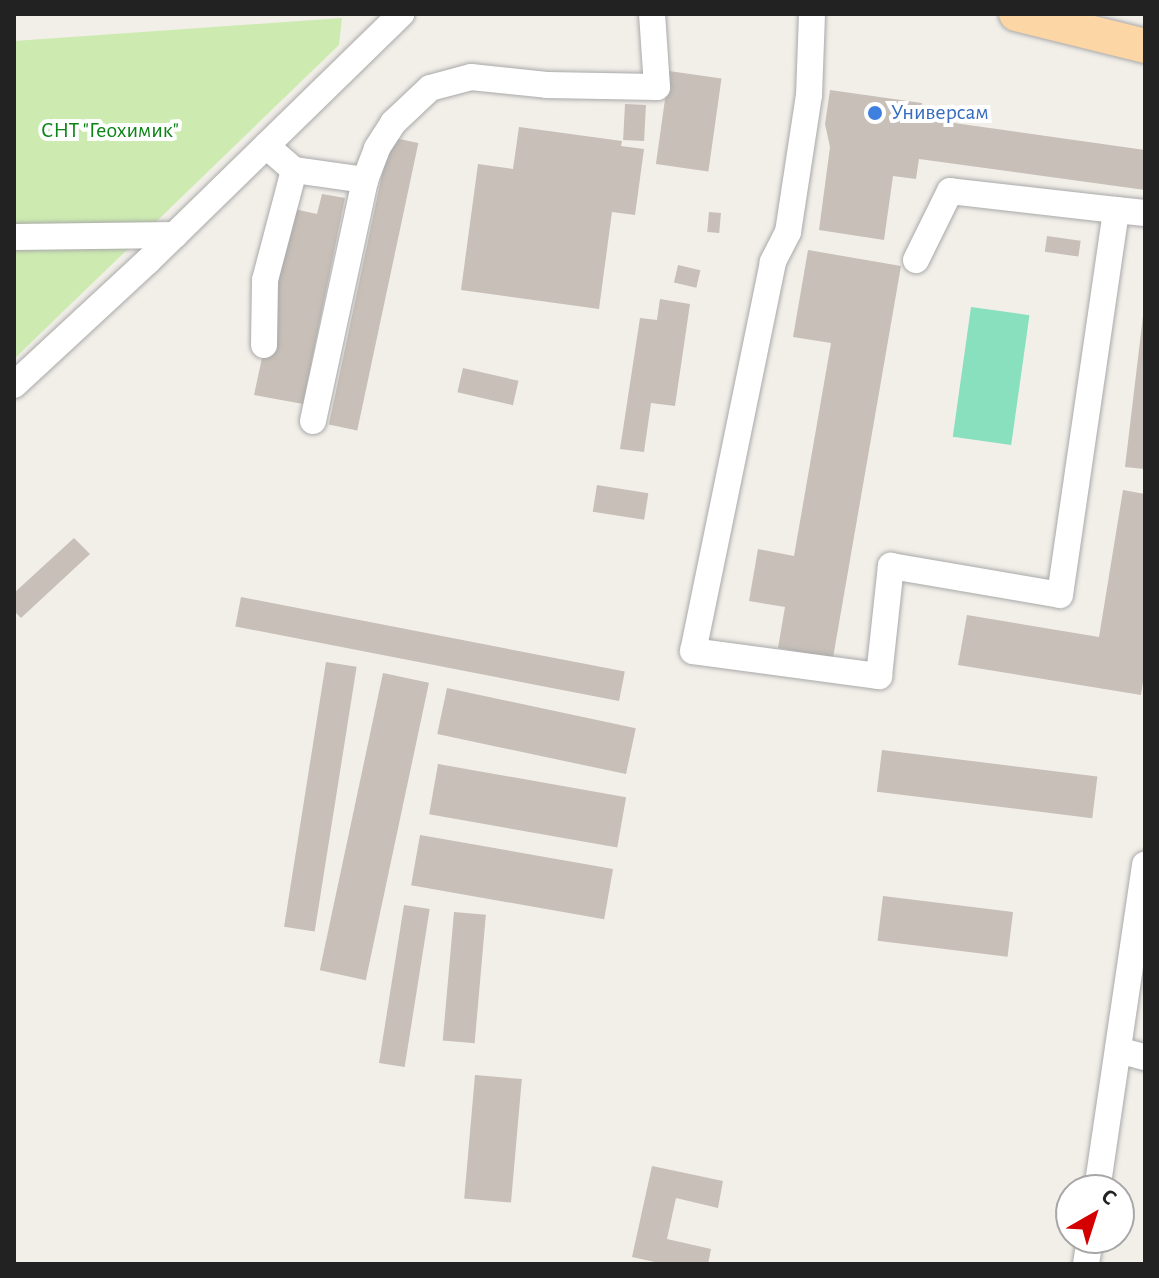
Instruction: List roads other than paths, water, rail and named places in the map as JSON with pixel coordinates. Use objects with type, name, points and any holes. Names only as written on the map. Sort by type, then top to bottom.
[{"type":"main road","points":[[1016,14],[1083,21],[1145,46]]},
{"type":"street","points":[[14,385],[175,235],[401,14]]},
{"type":"street","points":[[313,421],[365,180],[377,148],[393,123],[430,88],[471,77],[547,85],[657,87],[652,14]]},
{"type":"street","points":[[812,14],[809,95],[788,232],[773,262],[693,651],[879,676],[891,566],[1060,595],[1116,210]]},
{"type":"street","points":[[266,146],[294,170],[365,180]]},
{"type":"street","points":[[264,345],[265,280],[294,170]]},
{"type":"street","points":[[916,260],[950,191],[1145,213]]},
{"type":"street","points":[[14,237],[175,235]]},
{"type":"street","points":[[1099,1174],[1145,865]]},
{"type":"street","points":[[1118,1050],[1145,1057]]},
{"type":"place","name":"Универсам","points":[[875,113]]},
{"type":"park label","name":"СНТ \"Геохимик\"","points":[[110,131]]}]
